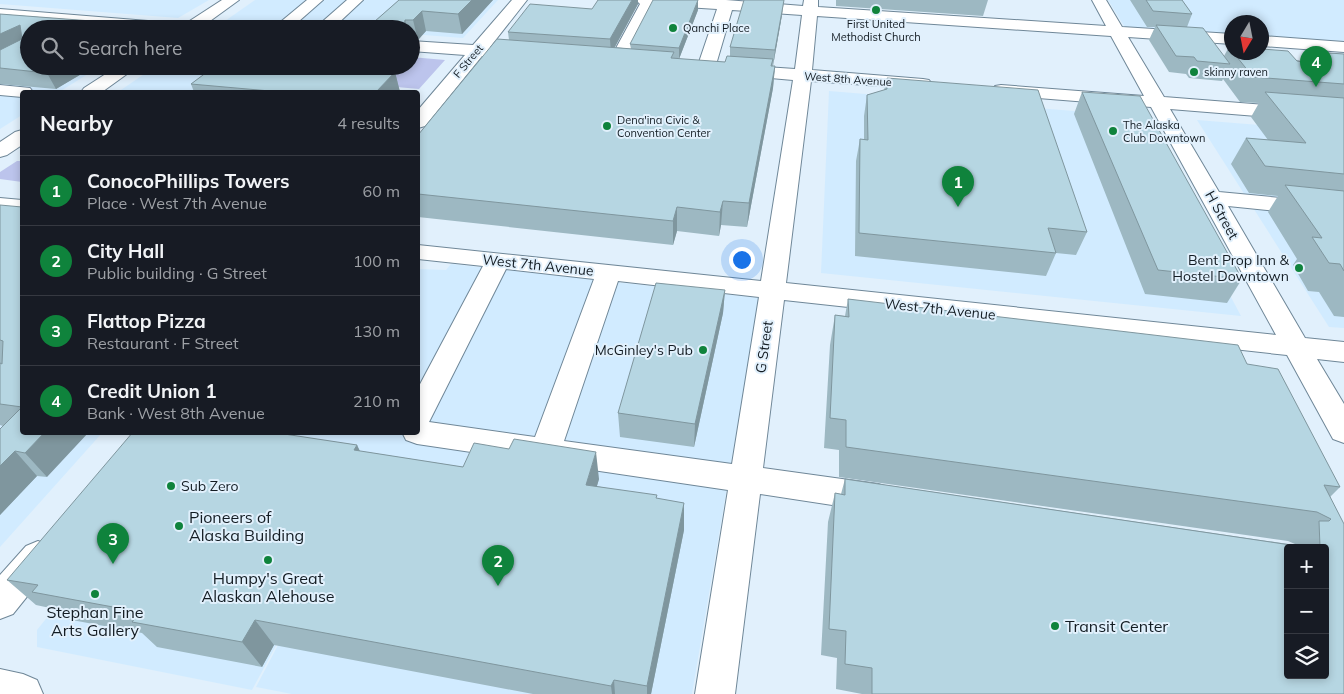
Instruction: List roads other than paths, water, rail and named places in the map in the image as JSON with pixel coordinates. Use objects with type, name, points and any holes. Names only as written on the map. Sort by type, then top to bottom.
[{"type":"street","points":[[202,20],[232,0]]},
{"type":"street","points":[[291,20],[316,0]]},
{"type":"street","points":[[333,20],[356,0]]},
{"type":"street","name":"F Street","points":[[420,120],[520,0]]},
{"type":"street","points":[[643,0],[726,5],[810,5],[1118,32],[1224,39]]},
{"type":"street","points":[[618,61],[649,0]]},
{"type":"street","name":"H Street","points":[[1100,0],[1344,431]]},
{"type":"street","points":[[706,68],[726,5]]},
{"type":"street","name":"G Street","points":[[715,694],[803,75],[810,5]]},
{"type":"street","points":[[0,14],[79,20]]},
{"type":"street","points":[[1269,42],[1344,47]]},
{"type":"street","points":[[420,47],[539,55]]},
{"type":"street","points":[[1269,54],[1275,61]]},
{"type":"street","points":[[598,60],[638,63]]},
{"type":"street","name":"West 8th Avenue","points":[[686,66],[937,86]]},
{"type":"street","points":[[93,90],[116,75]]},
{"type":"street","points":[[982,89],[1344,117]]},
{"type":"street","points":[[0,90],[20,92]]},
{"type":"street","points":[[1307,98],[1322,116]]},
{"type":"street","points":[[0,151],[20,137]]},
{"type":"street","points":[[1213,198],[1344,210]]},
{"type":"street","points":[[0,205],[20,207]]},
{"type":"street","name":"West 7th Avenue","points":[[420,252],[1344,352]]},
{"type":"street","points":[[420,411],[498,261]]},
{"type":"street","points":[[545,450],[609,272]]},
{"type":"street","points":[[420,432],[908,503]]},
{"type":"street","points":[[0,602],[56,536]]},
{"type":"street","points":[[0,689],[23,694]]},
{"type":"place","name":"First United Methodist Church","points":[[876,10]]},
{"type":"place","name":"Qanchi Place","points":[[673,28]]},
{"type":"place","name":"skinny raven","points":[[1194,72]]},
{"type":"place","name":"Credit Union 1","points":[[1316,87]]},
{"type":"place","name":"Dena'ina Civic & Convention Center","points":[[607,126]]},
{"type":"place","name":"The Alaska Club Downtown","points":[[1113,131]]},
{"type":"place","name":"ConocoPhillips Towers","points":[[958,207]]},
{"type":"place","name":"Bent Prop Inn & Hostel Downtown","points":[[1299,268]]},
{"type":"place","name":"McGinley's Pub","points":[[703,350]]},
{"type":"place","name":"Sub Zero","points":[[171,486]]},
{"type":"place","name":"Pioneers of Alaska Building","points":[[179,526]]},
{"type":"place","name":"Humpy's Great Alaskan Alehouse","points":[[268,560]]},
{"type":"place","name":"Flattop Pizza","points":[[113,564]]},
{"type":"place","name":"City Hall","points":[[498,586]]},
{"type":"place","name":"Stephan Fine Arts Gallery","points":[[95,594]]},
{"type":"place","name":"Transit Center","points":[[1055,626]]}]
